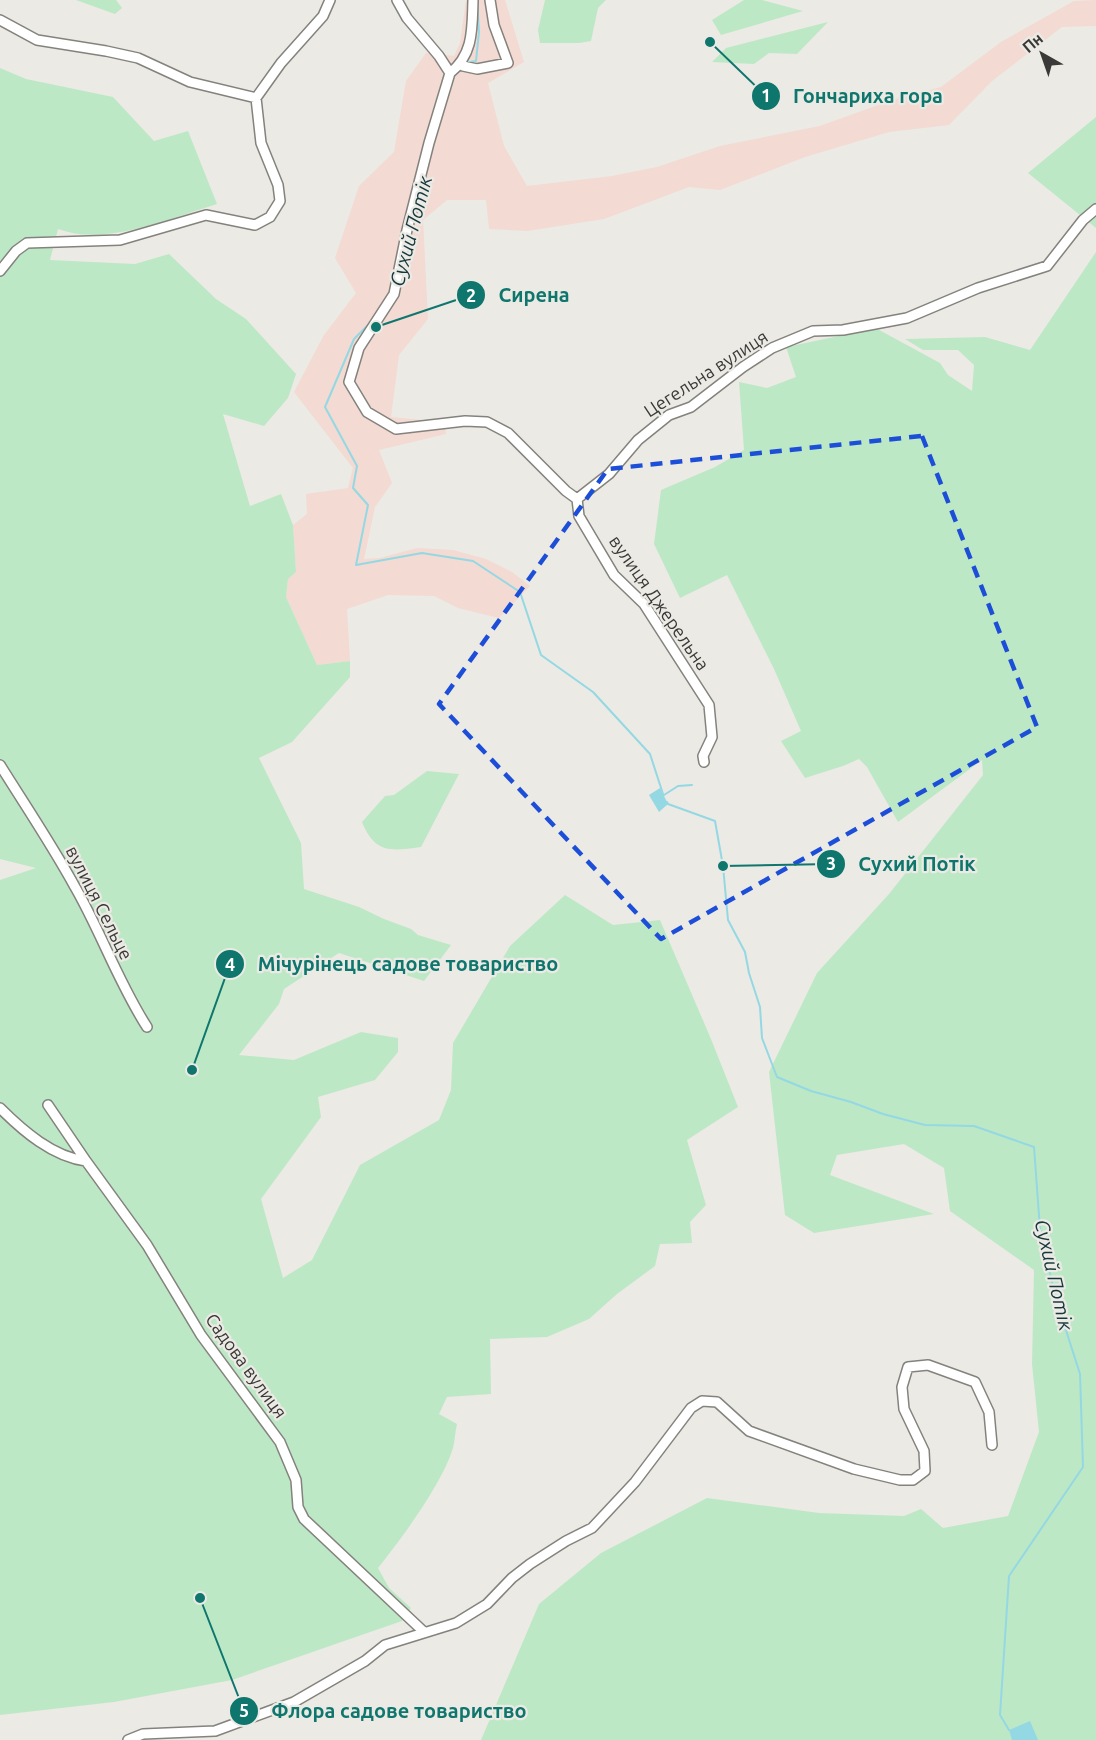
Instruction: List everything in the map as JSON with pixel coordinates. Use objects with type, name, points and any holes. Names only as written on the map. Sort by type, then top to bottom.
[{"type":"street","points":[[0,271],[16,251],[27,243],[120,240],[206,215],[255,225],[270,217],[280,201],[278,185],[261,143],[256,98],[281,63],[322,16],[330,0]]},
{"type":"street","points":[[397,0],[407,18],[439,56],[450,73]]},
{"type":"street","points":[[473,0],[472,36],[466,56],[450,73],[418,187],[394,294],[359,348],[349,382],[367,412],[396,429],[465,421],[487,422],[508,433],[566,491],[577,499]]},
{"type":"street","points":[[463,66],[477,69],[508,63],[494,25],[490,0]]},
{"type":"street","points":[[0,20],[37,40],[138,58],[190,82],[256,98]]},
{"type":"street","name":"Цегельна вулиця","points":[[577,499],[609,474],[638,440],[669,415],[691,407],[772,348],[813,332],[843,330],[907,318],[978,288],[1047,266],[1083,220],[1096,209]]},
{"type":"street","name":"вулиця Джерельна","points":[[577,499],[579,516],[614,575],[644,604],[709,705],[712,737],[703,756],[704,762]]},
{"type":"street","name":"вулиця Сельце","points":[[0,765],[77,888],[106,953],[135,1009],[147,1026]]},
{"type":"street","name":"Садова вулиця","points":[[48,1105],[147,1245],[206,1343],[280,1442],[296,1479],[298,1507],[304,1519],[424,1632]]},
{"type":"street","points":[[0,1108],[18,1126],[50,1148],[70,1158],[86,1161]]},
{"type":"street","points":[[128,1740],[143,1734],[215,1731],[294,1702],[365,1660],[385,1645],[456,1623],[488,1604],[512,1578],[530,1564],[566,1541],[592,1528],[635,1482],[691,1408],[702,1401],[717,1402],[749,1431],[782,1444],[854,1469],[900,1480],[912,1480],[925,1472],[924,1451],[904,1409],[902,1387],[909,1367],[928,1365],[975,1382],[989,1412],[992,1445]]},
{"type":"highlighted area","points":[[922,436],[1037,727],[661,939],[439,704],[608,469]]},
{"type":"shaded area","points":[[466,0],[505,0],[524,62],[488,83],[504,146],[527,186],[612,176],[657,167],[720,146],[820,126],[895,99],[941,87],[1001,42],[1074,1],[1096,0],[1096,26],[1062,27],[992,81],[949,125],[889,132],[805,157],[720,190],[689,187],[604,219],[527,231],[489,229],[486,200],[447,200],[423,220],[428,319],[399,355],[391,417],[444,422],[446,434],[379,450],[392,483],[375,507],[364,559],[380,558],[417,548],[453,550],[486,559],[512,572],[530,586],[499,618],[458,608],[434,596],[388,595],[347,609],[350,661],[317,665],[286,597],[288,579],[296,572],[293,525],[307,514],[306,494],[348,488],[353,468],[294,392],[324,335],[356,293],[335,258],[359,186],[394,152],[406,81],[426,53],[454,56],[460,43]]},
{"type":"green space","points":[[76,0],[116,0],[122,8],[115,14]]},
{"type":"green space","points":[[545,0],[606,0],[598,8],[591,41],[540,43],[538,30]]},
{"type":"green space","points":[[744,0],[762,0],[803,11],[721,35],[712,20]]},
{"type":"green space","points":[[828,22],[797,54],[769,53],[754,64],[712,62],[726,48]]},
{"type":"green space","points":[[0,68],[26,79],[113,97],[154,141],[188,131],[217,204],[159,223],[117,233],[77,234],[58,229],[50,260],[135,264],[169,254],[216,299],[246,319],[296,374],[288,398],[264,426],[223,414],[250,506],[281,494],[293,525],[296,572],[288,579],[286,597],[317,665],[350,661],[350,677],[292,742],[259,758],[301,843],[304,889],[359,907],[411,929],[418,935],[451,945],[424,981],[339,953],[284,989],[279,1004],[239,1055],[294,1060],[361,1032],[398,1038],[398,1052],[375,1080],[318,1097],[321,1117],[261,1199],[283,1278],[312,1260],[360,1165],[439,1120],[451,1090],[453,1043],[510,946],[565,895],[613,925],[660,920],[738,1107],[687,1140],[706,1205],[690,1222],[692,1243],[660,1244],[655,1266],[617,1294],[589,1319],[547,1337],[490,1339],[491,1394],[447,1397],[439,1414],[457,1424],[448,1462],[420,1510],[378,1568],[389,1588],[411,1608],[402,1621],[232,1680],[114,1702],[0,1715],[0,880],[36,868],[0,859]]},
{"type":"green space","points":[[1096,117],[1096,228],[1028,173]]},
{"type":"green space","points":[[1096,252],[1096,1740],[481,1740],[539,1604],[601,1553],[707,1498],[819,1513],[904,1516],[921,1509],[943,1528],[1008,1516],[1039,1432],[1032,1364],[1034,1270],[950,1211],[944,1168],[904,1144],[837,1155],[830,1175],[934,1214],[814,1233],[785,1215],[769,1072],[817,973],[889,894],[983,775],[982,760],[898,822],[867,767],[859,759],[805,778],[781,741],[801,731],[774,669],[727,575],[680,598],[654,544],[661,490],[715,467],[744,450],[739,382],[767,388],[796,377],[786,347],[844,335],[843,330],[870,325],[940,363],[948,375],[972,391],[974,365],[958,350],[923,350],[905,339],[985,337],[1030,350]]},
{"type":"green space","points":[[427,771],[459,774],[421,847],[393,849],[378,845],[372,840],[362,822],[385,796],[394,795]]},
{"type":"water","points":[[660,788],[668,804],[659,812],[649,795]]},
{"type":"water","points":[[1030,1721],[1038,1740],[1012,1740],[1009,1730]]},
{"type":"waterway","name":"Сухий Потік","points":[[464,63],[476,61],[479,32],[477,0]]},
{"type":"waterway","name":"Сухий Потік","points":[[370,323],[354,339],[325,407],[357,466],[353,488],[368,505],[356,565],[422,553],[473,561],[520,592],[541,655],[593,692],[650,754],[663,794]]},
{"type":"waterway","points":[[664,795],[678,786],[692,785]]},
{"type":"waterway","name":"Сухий Потік","points":[[667,802],[715,821],[723,866],[728,920],[745,952],[760,1007],[762,1038],[777,1077],[811,1091],[883,1114],[925,1125],[974,1126],[1034,1147],[1040,1229],[1055,1296],[1080,1374],[1083,1467],[1009,1576],[1000,1715],[1009,1730]]},
{"type":"place","name":"Гончариха гора","points":[[710,42]]},
{"type":"place","name":"Сирена","points":[[376,327]]},
{"type":"place","name":"Сухий Потік","points":[[723,866]]},
{"type":"place","name":"Мічурінець садове товариство","points":[[192,1070]]},
{"type":"place","name":"Флора садове товариство","points":[[200,1598]]}]
